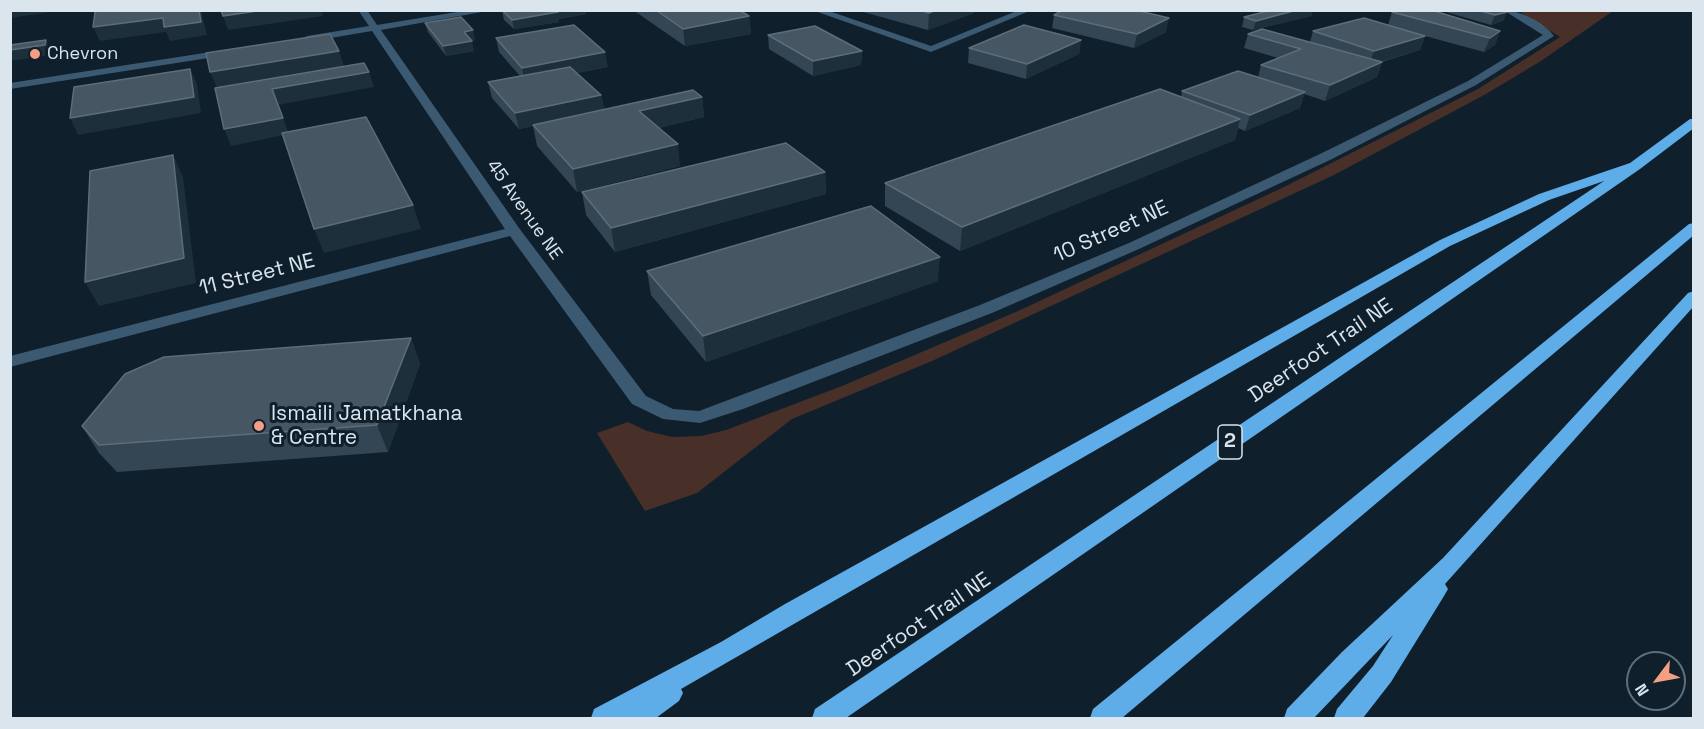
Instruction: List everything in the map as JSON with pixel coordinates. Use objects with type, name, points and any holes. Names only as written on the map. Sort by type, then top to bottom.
[{"type":"highway","name":"Deerfoot Trail NE","points":[[825,718],[1635,166],[1694,122]]},
{"type":"highway","points":[[604,718],[730,650],[794,611],[1445,243],[1544,197],[1635,166]]},
{"type":"highway","points":[[1103,718],[1694,227]]},
{"type":"highway","points":[[1297,718],[1351,660],[1451,564],[1694,296]]},
{"type":"highway","points":[[1347,718],[1382,674],[1451,564]]},
{"type":"highway","points":[[635,718],[730,650]]},
{"type":"street","name":"45 Avenue NE","points":[[362,10],[514,231],[639,400],[670,415]]},
{"type":"street","points":[[294,41],[489,10]]},
{"type":"street","points":[[816,10],[931,48],[1028,10]]},
{"type":"street","name":"10 Street NE","points":[[670,415],[700,417],[736,405],[986,309],[1134,246],[1325,157],[1472,83],[1549,36],[1546,32],[1507,10]]},
{"type":"street","points":[[10,86],[236,51]]},
{"type":"street","name":"11 Street NE","points":[[10,362],[514,231]]},
{"type":"shaded area","points":[[1519,11],[1613,11],[1541,61],[1486,94],[1334,175],[932,361],[792,419],[697,493],[645,511],[597,433],[628,422],[647,431],[672,437],[701,436],[726,430],[842,386],[1018,311],[1282,188],[1478,89],[1560,37]]},
{"type":"building","points":[[103,10],[199,10],[201,22],[164,27],[163,18],[93,27],[95,12]]},
{"type":"building","points":[[221,10],[264,10],[223,16]]},
{"type":"building","points":[[502,10],[555,10],[558,12],[512,20]]},
{"type":"building","points":[[656,10],[739,10],[749,16],[683,29]]},
{"type":"building","points":[[919,10],[936,10],[929,13]]},
{"type":"building","points":[[1063,10],[1135,10],[1169,18],[1137,34],[1054,15]]},
{"type":"building","points":[[1272,10],[1297,10],[1256,21],[1244,17]]},
{"type":"building","points":[[1431,10],[1500,31],[1490,38],[1392,12]]},
{"type":"building","points":[[1477,10],[1502,10],[1507,12],[1495,15]]},
{"type":"building","points":[[461,17],[473,30],[464,32],[472,41],[443,46],[425,23]]},
{"type":"building","points":[[1364,18],[1425,36],[1374,51],[1313,31]]},
{"type":"building","points":[[574,25],[605,52],[522,68],[496,38]]},
{"type":"building","points":[[1024,25],[1081,40],[1027,64],[969,48]]},
{"type":"building","points":[[815,26],[862,51],[813,61],[768,35]]},
{"type":"building","points":[[1262,29],[1382,62],[1330,85],[1261,65],[1301,49],[1248,34]]},
{"type":"building","points":[[330,34],[339,51],[210,72],[206,53]]},
{"type":"building","points":[[46,40],[45,45],[10,50],[10,45]]},
{"type":"building","points":[[364,63],[369,72],[272,89],[283,118],[224,129],[215,88]]},
{"type":"building","points":[[570,67],[601,95],[515,113],[488,82]]},
{"type":"building","points":[[190,69],[194,97],[70,118],[74,87]]},
{"type":"building","points":[[1238,71],[1305,92],[1250,115],[1182,91]]},
{"type":"building","points":[[1160,89],[1240,119],[962,227],[885,183]]},
{"type":"building","points":[[693,90],[702,97],[639,111],[678,144],[573,169],[533,125]]},
{"type":"building","points":[[366,117],[413,205],[314,229],[282,133]]},
{"type":"building","points":[[786,143],[825,172],[611,228],[582,192]]},
{"type":"building","points":[[173,155],[184,258],[85,282],[90,171]]},
{"type":"building","points":[[871,206],[940,257],[703,336],[647,271]]},
{"type":"building","name":"Ismaili Jamatkhana & Centre","points":[[411,338],[377,425],[99,445],[82,426],[125,374],[164,357]]},
{"type":"place","name":"Chevron","points":[[35,54]]},
{"type":"place","name":"Ismaili Jamatkhana & Centre","points":[[259,426]]}]
